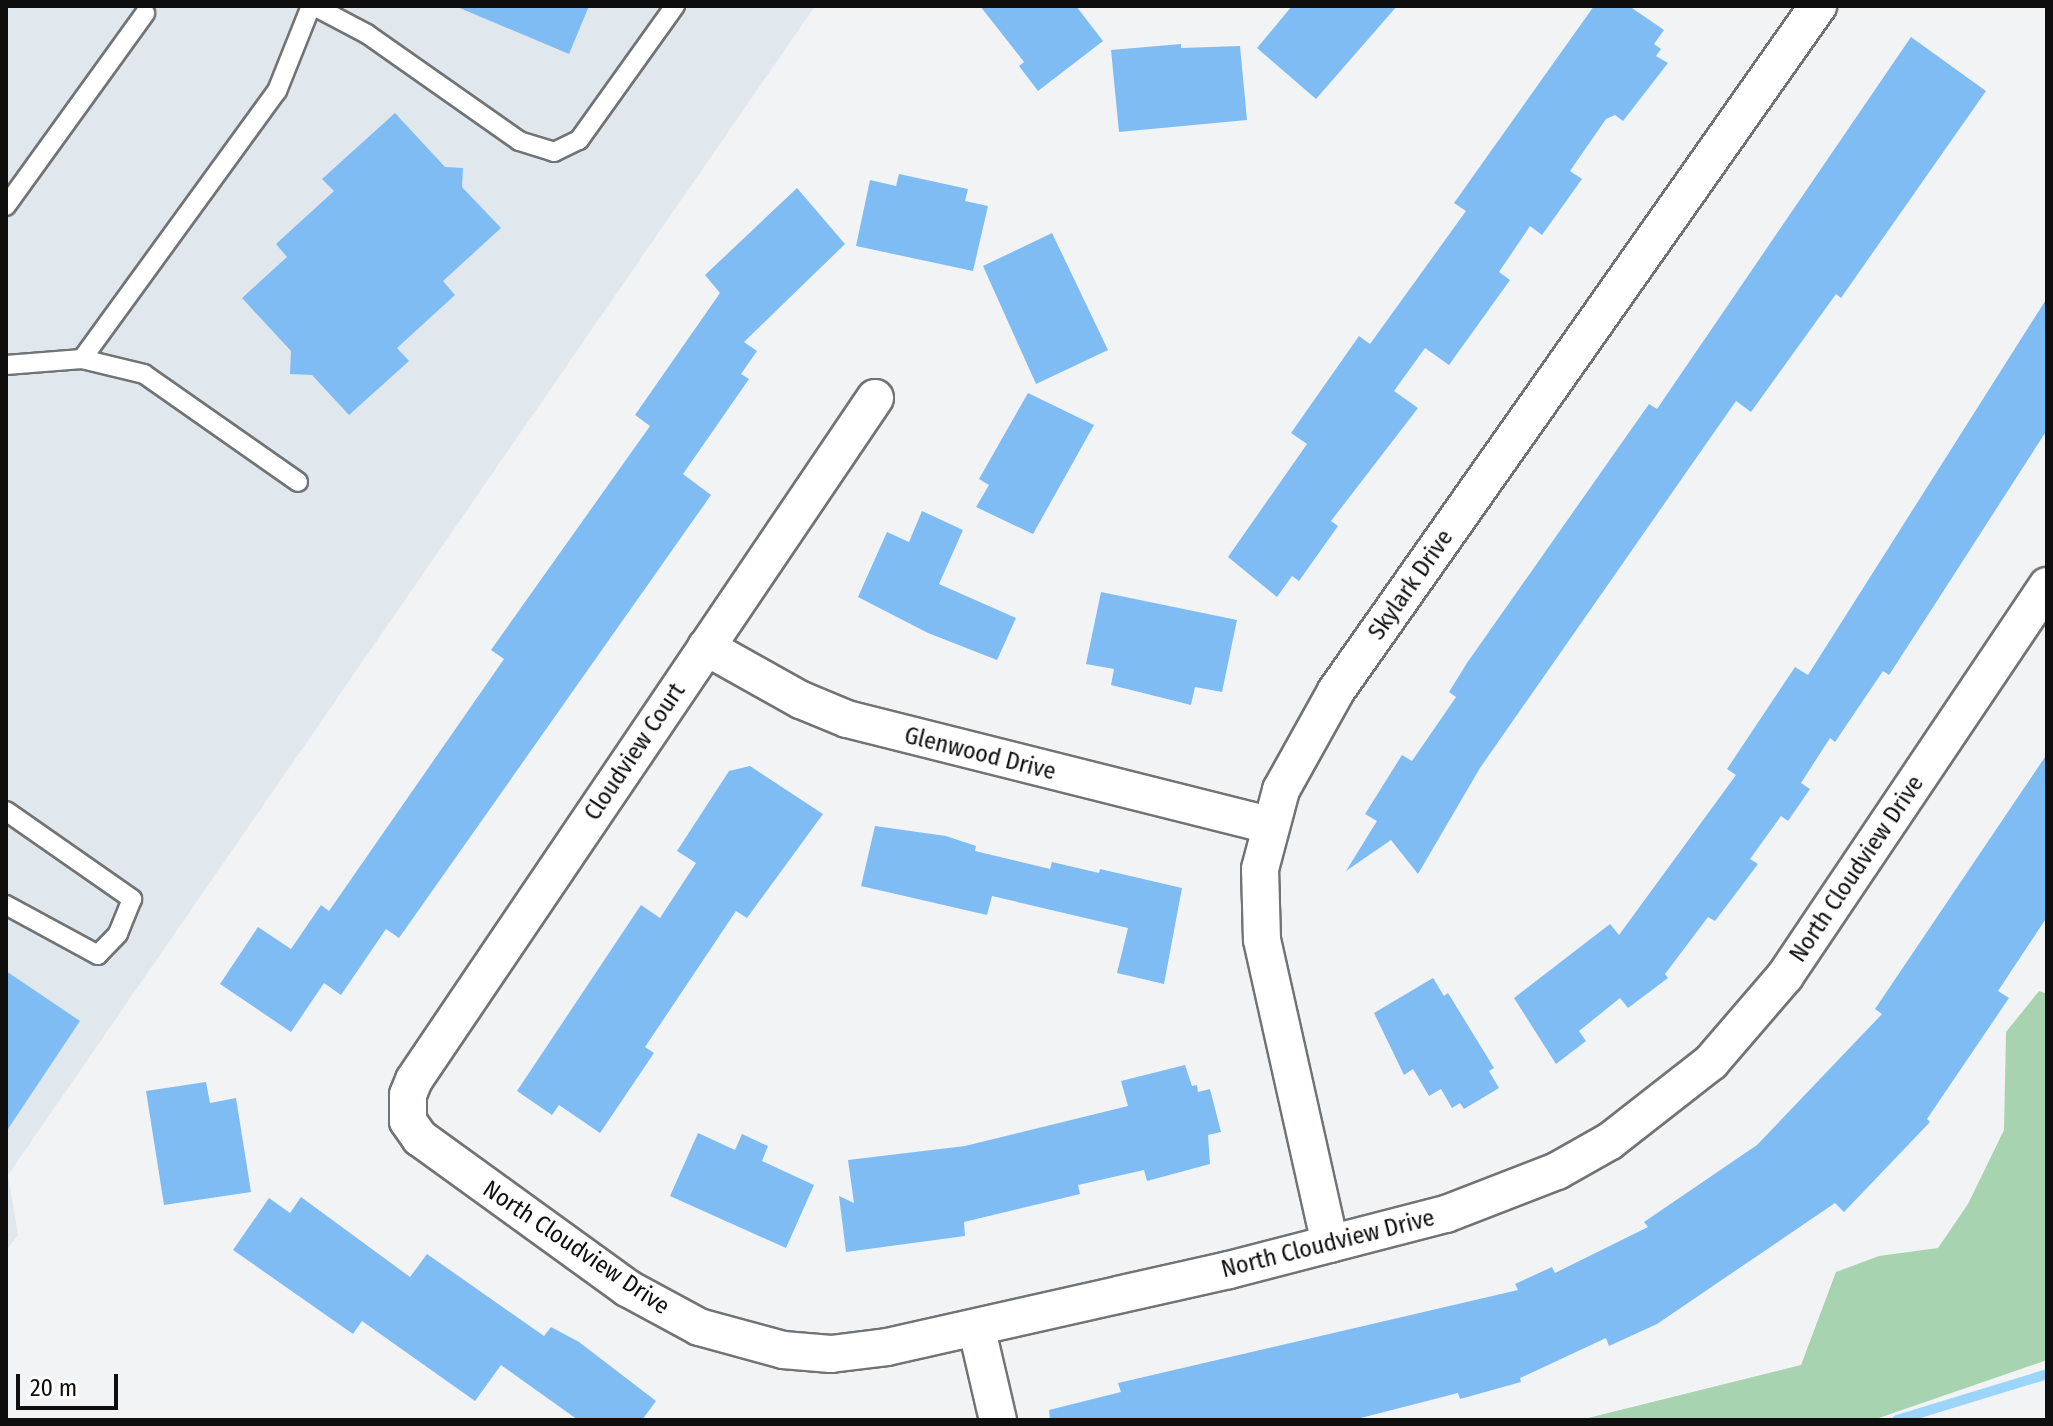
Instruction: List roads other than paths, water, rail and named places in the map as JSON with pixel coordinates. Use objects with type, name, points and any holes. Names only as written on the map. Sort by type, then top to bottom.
[{"type":"street","name":"Skylark Drive","points":[[1330,1244],[1262,940],[1260,869],[1268,825],[1281,790],[1336,691],[1803,12]]},
{"type":"street","name":"Cloudview Court","points":[[408,1112],[414,1080],[875,398]]},
{"type":"street","name":"North Cloudview Drive","points":[[408,1112],[420,1138],[441,1155],[627,1288],[699,1327],[783,1350],[831,1354],[977,1330],[1446,1214],[1557,1171],[1610,1141],[1711,1062],[1785,976],[2047,586]]},
{"type":"street","name":"Glenwood Drive","points":[[706,647],[801,700],[847,719],[1268,825]]},
{"type":"street","points":[[977,1330],[998,1420]]},
{"type":"lane","points":[[82,359],[277,91],[312,6],[367,34],[519,141],[554,152],[579,140],[675,6]]},
{"type":"lane","points":[[6,206],[145,13]]},
{"type":"lane","points":[[6,365],[82,359],[144,374],[298,482]]},
{"type":"lane","points":[[6,811],[132,899],[118,934],[98,955],[6,905]]},
{"type":"waterway","points":[[1897,1420],[2047,1374]]}]
